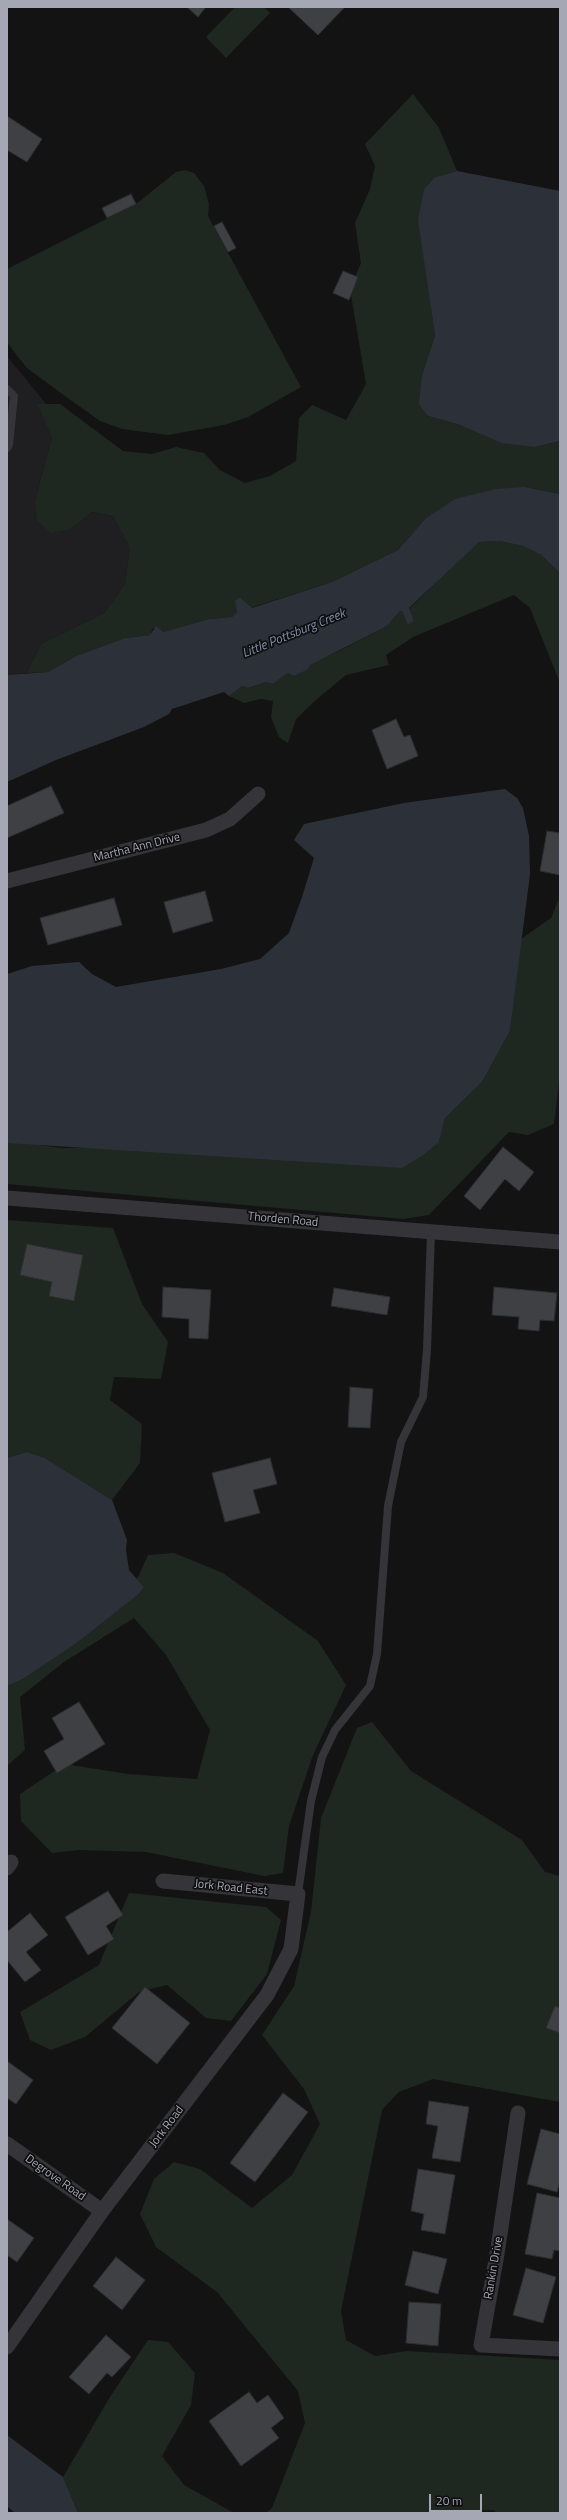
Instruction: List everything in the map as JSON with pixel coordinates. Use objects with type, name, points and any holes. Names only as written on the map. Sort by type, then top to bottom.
[{"type":"street","name":"Martha Ann Drive","points":[[7,881],[206,830],[230,818],[258,794]]},
{"type":"street","name":"Thorden Road","points":[[7,1198],[560,1242]]},
{"type":"street","name":"Jork Road East","points":[[163,1881],[298,1894]]},
{"type":"street","name":"Jork Road","points":[[7,2347],[102,2211],[267,1995],[281,1972],[291,1949],[298,1894]]},
{"type":"street","name":"Rankin Drive","points":[[518,2113],[497,2254],[481,2346],[560,2349]]},
{"type":"street","name":"Degrove Road","points":[[7,2144],[102,2211]]},
{"type":"lane","points":[[7,389],[14,396],[9,445],[7,448]]},
{"type":"lane","points":[[298,1894],[311,1801],[322,1757],[335,1730],[370,1686],[377,1654],[388,1506],[401,1442],[423,1397],[427,1350],[431,1232]]},
{"type":"shaded area","points":[[235,7],[264,7],[270,13],[226,58],[206,37]]},
{"type":"shaded area","points":[[413,94],[439,128],[457,171],[435,177],[424,189],[419,220],[435,335],[422,375],[428,416],[535,447],[560,441],[560,494],[525,487],[425,519],[398,550],[332,582],[237,612],[232,617],[209,619],[163,632],[153,628],[150,635],[125,638],[76,656],[48,672],[27,673],[41,644],[104,613],[125,584],[130,548],[113,516],[92,512],[71,529],[51,533],[37,521],[35,500],[52,438],[37,404],[60,404],[123,451],[152,454],[176,447],[204,453],[220,470],[245,483],[270,476],[296,461],[299,418],[312,405],[346,420],[366,384],[350,289],[361,263],[355,223],[370,189],[375,166],[365,144]]},
{"type":"shaded area","points":[[185,170],[194,173],[204,186],[209,204],[208,216],[301,387],[248,417],[224,425],[168,435],[122,429],[100,421],[27,368],[7,342],[7,269],[136,204],[176,172]]},
{"type":"shaded area","points":[[7,356],[47,405],[38,405],[52,438],[35,500],[71,529],[92,512],[113,516],[130,548],[125,584],[104,613],[41,644],[27,673],[7,675]]},
{"type":"shaded area","points":[[500,541],[523,546],[541,555],[558,571],[560,575],[560,683],[530,608],[514,595],[413,637],[386,655],[389,665],[346,675],[296,719],[288,743],[279,737],[271,717],[273,701],[261,699],[244,703],[229,696],[242,686],[248,688],[266,682],[273,684],[288,673],[341,650],[387,626],[402,610],[408,625],[414,621],[409,609],[461,558],[479,542]]},
{"type":"shaded area","points":[[560,896],[560,1074],[554,1124],[528,1135],[509,1132],[429,1215],[403,1219],[7,1184],[7,1143],[24,1143],[62,1148],[439,1142],[445,1118],[482,1082],[510,1031],[521,939],[551,918]]},
{"type":"shaded area","points":[[7,1220],[113,1228],[142,1304],[168,1342],[161,1379],[114,1377],[110,1400],[142,1424],[140,1463],[112,1500],[45,1458],[27,1452],[7,1458]]},
{"type":"shaded area","points":[[174,1553],[223,1573],[318,1641],[346,1685],[313,1755],[289,1826],[283,1873],[264,1876],[146,1852],[79,1850],[52,1853],[21,1821],[20,1794],[65,1764],[128,1774],[197,1779],[210,1730],[166,1655],[134,1618],[64,1662],[20,1697],[25,1750],[7,1766],[7,1686],[23,1679],[74,1645],[139,1594],[144,1587],[137,1579],[148,1555]]},
{"type":"shaded area","points":[[372,1722],[411,1771],[522,1840],[545,1872],[560,1876],[560,2102],[433,2079],[399,2092],[382,2110],[341,2311],[346,2340],[375,2356],[407,2351],[560,2360],[560,2513],[498,2513],[493,2510],[409,2513],[266,2513],[272,2508],[305,2423],[298,2391],[217,2292],[156,2247],[140,2214],[154,2179],[174,2162],[200,2169],[252,2208],[292,2175],[320,2124],[304,2089],[262,2035],[294,1986],[311,1912],[321,1818],[357,1728]]},
{"type":"shaded area","points":[[129,1893],[266,1907],[281,1920],[267,1974],[231,2021],[206,2018],[167,1985],[139,1992],[85,2037],[51,2050],[30,2040],[20,2012],[99,1965]]},
{"type":"shaded area","points":[[148,2340],[168,2342],[195,2373],[191,2405],[162,2456],[184,2485],[234,2513],[78,2513],[63,2477],[110,2397]]},
{"type":"water","points":[[457,171],[560,191],[560,441],[535,447],[502,443],[460,425],[428,416],[419,404],[422,375],[435,335],[418,220],[424,189],[435,177]]},
{"type":"water","name":"Little Pottsburg Creek","points":[[525,487],[560,494],[560,575],[558,571],[541,555],[523,546],[500,541],[479,542],[409,608],[414,621],[408,625],[402,611],[400,611],[387,626],[310,665],[308,669],[294,676],[288,673],[273,684],[266,682],[248,688],[242,686],[229,696],[224,692],[172,709],[169,714],[144,727],[56,760],[7,782],[7,675],[48,672],[76,656],[125,638],[150,635],[156,626],[163,632],[209,619],[232,617],[237,612],[235,601],[240,598],[252,608],[332,582],[398,550],[425,519],[455,499],[496,489]]},
{"type":"water","points":[[505,789],[517,798],[523,808],[529,836],[530,874],[510,1031],[482,1082],[445,1118],[439,1142],[423,1155],[402,1168],[7,1143],[7,974],[32,966],[79,962],[92,974],[116,987],[221,969],[260,959],[289,933],[302,897],[314,858],[294,840],[304,824],[404,803]]},
{"type":"water","points":[[27,1452],[45,1458],[112,1500],[127,1540],[126,1550],[129,1570],[144,1587],[139,1594],[74,1645],[23,1679],[7,1686],[7,1458]]},
{"type":"water","points":[[7,2435],[63,2477],[78,2513],[15,2513],[7,2506]]},
{"type":"building","points":[[187,7],[206,7],[198,17]]},
{"type":"building","points":[[288,7],[345,7],[318,35]]},
{"type":"building","points":[[7,116],[42,139],[27,162],[7,150]]},
{"type":"building","points":[[131,194],[136,204],[107,218],[102,208]]},
{"type":"building","points":[[222,222],[236,248],[228,252],[214,226]]},
{"type":"building","points":[[343,271],[358,277],[349,300],[333,293]]},
{"type":"building","points":[[396,719],[404,737],[410,735],[418,756],[387,769],[372,730]]},
{"type":"building","points":[[51,786],[64,813],[7,838],[7,806]]},
{"type":"building","points":[[547,831],[560,833],[560,875],[540,871]]},
{"type":"building","points":[[205,891],[213,921],[173,933],[164,902]]},
{"type":"building","points":[[114,898],[122,925],[48,945],[40,918]]},
{"type":"building","points":[[503,1147],[534,1172],[519,1191],[505,1179],[480,1210],[464,1196]]},
{"type":"building","points":[[27,1244],[83,1255],[74,1301],[49,1296],[52,1282],[20,1275]]},
{"type":"building","points":[[163,1287],[211,1290],[208,1339],[189,1338],[189,1319],[162,1317]]},
{"type":"building","points":[[494,1287],[557,1293],[554,1321],[540,1320],[539,1331],[518,1329],[519,1317],[492,1315]]},
{"type":"building","points":[[334,1288],[390,1297],[387,1315],[331,1306]]},
{"type":"building","points":[[350,1387],[373,1389],[370,1428],[348,1427]]},
{"type":"building","points":[[270,1458],[277,1484],[253,1490],[260,1513],[225,1522],[212,1473]]},
{"type":"building","points":[[79,1702],[105,1744],[57,1773],[44,1751],[64,1739],[52,1718]]},
{"type":"building","points":[[108,1891],[123,1915],[106,1926],[114,1939],[88,1955],[65,1917]]},
{"type":"building","points":[[30,1913],[48,1935],[26,1952],[41,1970],[25,1982],[7,1960],[7,1932]]},
{"type":"building","points":[[145,1987],[190,2023],[157,2064],[112,2028]]},
{"type":"building","points":[[555,2006],[560,2008],[560,2033],[546,2028]]},
{"type":"building","points":[[7,2061],[33,2080],[16,2104],[7,2098]]},
{"type":"building","points":[[283,2093],[308,2112],[255,2182],[230,2163]]},
{"type":"building","points":[[429,2101],[469,2107],[460,2162],[432,2158],[438,2126],[426,2124]]},
{"type":"building","points":[[541,2129],[560,2134],[560,2181],[557,2192],[527,2184]]},
{"type":"building","points":[[418,2169],[455,2175],[445,2234],[421,2230],[424,2214],[411,2211]]},
{"type":"building","points":[[537,2193],[560,2198],[560,2251],[554,2250],[552,2259],[525,2254]]},
{"type":"building","points":[[7,2219],[34,2238],[17,2262],[7,2255]]},
{"type":"building","points":[[413,2251],[447,2259],[438,2294],[405,2285]]},
{"type":"building","points":[[116,2257],[145,2280],[122,2310],[93,2286]]},
{"type":"building","points":[[526,2268],[556,2277],[543,2323],[513,2315]]},
{"type":"building","points":[[409,2302],[441,2304],[438,2346],[406,2343]]},
{"type":"building","points":[[106,2335],[131,2357],[112,2377],[107,2373],[89,2394],[69,2377]]},
{"type":"building","points":[[249,2392],[257,2403],[268,2395],[284,2418],[271,2428],[279,2438],[241,2466],[209,2421]]}]
